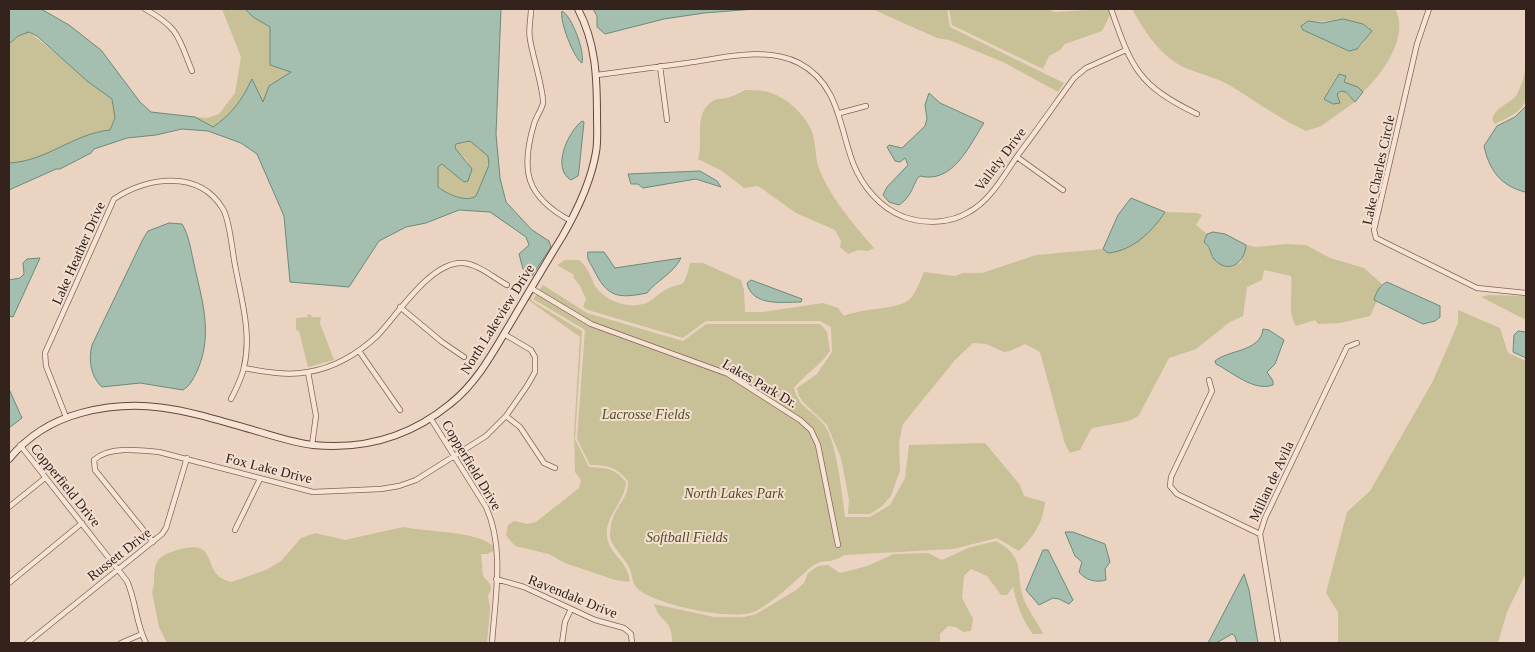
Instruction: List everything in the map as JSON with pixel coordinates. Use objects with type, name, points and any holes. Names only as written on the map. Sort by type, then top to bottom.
[{"type":"street","points":[[145,9],[165,20],[175,31],[192,71]]},
{"type":"street","points":[[531,9],[530,37],[543,103],[535,121],[527,150],[527,172],[535,193],[551,210],[571,221]]},
{"type":"street","name":"North Lakeview Drive","points":[[9,450],[20,445],[38,431],[66,417],[107,406],[141,405],[166,408],[312,445],[345,446],[376,442],[404,433],[431,419],[452,403],[471,384],[504,334],[571,221],[587,188],[596,151],[597,75],[594,55],[578,9]]},
{"type":"street","points":[[1111,9],[1126,50],[1137,70],[1152,88],[1170,101],[1197,114]]},
{"type":"street","name":"Lake Charles Circle","points":[[1429,9],[1416,44],[1374,230],[1376,238],[1477,288],[1526,293]]},
{"type":"street","name":"Vallely Drive","points":[[597,75],[752,54],[780,56],[800,64],[818,77],[831,94],[840,113],[853,163],[864,185],[886,207],[914,220],[943,222],[971,212],[989,196],[1074,78],[1086,68],[1126,50]]},
{"type":"street","points":[[660,66],[667,120]]},
{"type":"street","points":[[840,113],[866,106]]},
{"type":"street","points":[[1017,157],[1063,190]]},
{"type":"street","name":"Lake Heather Drive","points":[[66,417],[46,366],[45,353],[114,199],[130,189],[174,179],[191,183],[210,193],[224,210],[247,328],[244,368],[232,399]]},
{"type":"street","points":[[244,368],[276,374],[308,372],[335,364],[359,351],[378,334],[400,307],[430,278],[455,263],[472,265],[507,285]]},
{"type":"street","name":"Lakes Park Dr.","points":[[531,288],[591,324],[728,374],[800,420],[810,430],[818,445],[838,545]]},
{"type":"street","points":[[400,307],[442,342],[464,357]]},
{"type":"street","name":"Fox Lake Drive","points":[[152,542],[95,470],[94,460],[100,454],[133,450],[159,452],[314,492],[381,489],[416,480],[486,436],[506,416],[528,386],[537,364],[531,350],[504,334]]},
{"type":"street","name":"Millan de Avila","points":[[1278,643],[1260,534],[1265,518],[1348,347],[1357,343]]},
{"type":"street","points":[[359,351],[400,410]]},
{"type":"street","points":[[308,372],[316,416],[312,445]]},
{"type":"street","points":[[1209,380],[1212,390],[1171,477],[1170,486],[1177,494],[1260,534]]},
{"type":"street","points":[[506,416],[520,427],[544,463],[555,468]]},
{"type":"street","name":"Copperfield Drive","points":[[431,419],[493,521],[496,541],[496,579],[492,643]]},
{"type":"street","name":"North Lakeview Drive","points":[[9,459],[20,445]]},
{"type":"street","name":"Copperfield Drive","points":[[20,445],[118,568],[134,596],[142,634],[146,643]]},
{"type":"street","name":"Russett Drive","points":[[27,643],[152,542],[166,528],[187,458]]},
{"type":"street","points":[[9,507],[45,478]]},
{"type":"street","points":[[235,530],[260,479]]},
{"type":"street","points":[[9,583],[82,523]]},
{"type":"street","name":"Ravendale Drive","points":[[496,579],[524,587],[595,620],[624,628],[631,634],[632,643]]},
{"type":"street","points":[[562,643],[565,622],[571,609]]},
{"type":"street","points":[[122,643],[142,634]]},
{"type":"green space","points":[[222,9],[245,9],[253,17],[270,27],[292,71],[263,103],[252,80],[236,106],[213,127],[195,117],[207,118],[219,114],[235,93],[241,57]]},
{"type":"green space","points":[[872,9],[947,9],[950,27],[1064,83],[1058,92],[1003,62],[949,40],[937,38]]},
{"type":"green space","points":[[949,9],[1048,9],[1054,12],[1108,9],[1110,15],[1102,31],[1065,44],[1060,50],[1049,56],[1043,69],[952,25]]},
{"type":"green space","points":[[1132,9],[1395,9],[1399,19],[1399,30],[1397,42],[1386,65],[1363,92],[1358,87],[1344,82],[1346,78],[1342,74],[1336,77],[1327,93],[1340,103],[1338,91],[1344,91],[1355,102],[1321,126],[1306,131],[1229,85],[1188,69],[1170,59],[1155,44]],"holes":[[[1343,19],[1369,27],[1365,40],[1359,47],[1351,49],[1341,48],[1331,43],[1303,23]]]},
{"type":"green space","points":[[29,32],[112,99],[115,118],[110,130],[96,132],[31,161],[9,163],[9,44],[18,36]]},
{"type":"green space","points":[[1526,66],[1526,100],[1513,115],[1495,124],[1492,120],[1496,112],[1517,94],[1522,84]]},
{"type":"green space","points":[[745,90],[775,94],[788,102],[805,119],[812,132],[818,166],[828,188],[874,248],[868,251],[858,250],[848,254],[840,247],[841,241],[835,230],[796,213],[758,186],[744,188],[722,171],[698,159],[703,111],[715,100],[731,97]]},
{"type":"green space","points":[[470,141],[488,156],[489,165],[476,196],[467,199],[451,195],[438,187],[438,167],[442,164],[449,169],[469,163],[455,148],[456,145]]},
{"type":"green space","points":[[1165,212],[1197,213],[1202,215],[1196,225],[1207,234],[1204,240],[1213,257],[1228,267],[1241,263],[1246,245],[1256,247],[1287,244],[1306,245],[1330,258],[1364,268],[1382,284],[1375,300],[1377,301],[1370,316],[1340,323],[1318,324],[1315,320],[1296,326],[1291,309],[1291,276],[1264,270],[1262,280],[1247,287],[1243,316],[1230,322],[1196,349],[1169,358],[1139,415],[1124,422],[1091,429],[1080,450],[1070,453],[1065,444],[1040,352],[1025,344],[1004,352],[986,344],[973,343],[955,360],[903,424],[899,442],[900,470],[891,496],[881,507],[870,514],[848,514],[849,500],[841,458],[827,425],[804,403],[799,396],[797,388],[817,374],[832,352],[831,327],[820,321],[706,321],[683,338],[588,310],[583,307],[586,299],[573,277],[574,275],[557,265],[565,260],[579,260],[587,269],[595,286],[605,296],[625,305],[639,305],[648,302],[669,288],[683,283],[690,263],[703,263],[741,280],[744,290],[745,312],[763,312],[823,303],[838,308],[844,316],[851,313],[900,305],[906,302],[915,293],[924,272],[955,276],[963,273],[982,273],[1036,255],[1103,249],[1104,251],[1124,247],[1146,234]]},
{"type":"green space","name":"North Lakes Park","points":[[543,285],[587,313],[683,341],[706,324],[820,324],[827,332],[830,351],[794,388],[799,400],[821,421],[829,434],[838,470],[845,517],[870,517],[890,505],[905,478],[909,445],[985,443],[1020,485],[1024,496],[1045,502],[1040,523],[1019,551],[997,538],[953,549],[844,555],[835,560],[820,562],[810,568],[780,595],[756,611],[745,614],[714,613],[696,610],[649,596],[635,585],[629,567],[610,539],[613,517],[626,493],[628,481],[611,468],[590,465],[577,439],[585,330],[533,299]]},
{"type":"green space","points":[[532,292],[534,293],[531,298],[532,301],[582,331],[575,439],[589,467],[605,468],[613,471],[626,482],[622,497],[610,518],[607,533],[608,541],[614,553],[625,567],[630,582],[615,580],[565,563],[549,554],[515,546],[506,535],[508,525],[514,521],[527,524],[536,522],[579,488],[581,480],[575,472],[574,433],[580,337],[528,300]]},
{"type":"green space","points":[[1488,295],[1526,296],[1526,320],[1481,297]]},
{"type":"green space","points":[[1458,310],[1500,328],[1508,353],[1526,361],[1526,573],[1507,612],[1498,643],[1338,643],[1338,612],[1326,593],[1347,512],[1370,491],[1433,381],[1458,323]]},
{"type":"green space","points":[[310,314],[312,317],[321,317],[320,323],[334,360],[308,367],[299,331],[296,330],[296,318],[308,317],[307,315]]},
{"type":"green space","points":[[403,527],[476,537],[493,546],[493,551],[481,554],[483,576],[490,584],[491,589],[488,596],[490,609],[487,643],[167,643],[159,627],[152,592],[157,562],[163,555],[191,547],[200,549],[206,553],[215,572],[221,578],[231,582],[266,570],[281,561],[301,538],[315,533],[345,540]]},
{"type":"green space","points":[[996,541],[1006,548],[1016,560],[1024,600],[1043,634],[1033,634],[1029,628],[1020,612],[1013,587],[1007,595],[1001,595],[987,576],[971,569],[964,576],[962,598],[973,619],[971,631],[963,632],[956,627],[948,626],[940,634],[940,643],[672,643],[670,629],[659,615],[654,604],[714,617],[744,617],[756,614],[796,590],[804,583],[808,573],[818,566],[828,565],[840,573],[867,566],[894,554],[928,553],[942,560],[968,548]]},
{"type":"shaded area","points":[[9,9],[41,9],[69,25],[101,50],[140,102],[151,112],[195,117],[213,127],[236,106],[252,79],[263,102],[269,86],[291,72],[270,65],[270,27],[253,17],[245,9],[501,9],[496,134],[500,178],[506,202],[532,230],[549,241],[551,247],[532,276],[527,274],[523,269],[519,254],[529,245],[526,237],[490,212],[459,210],[426,223],[406,227],[379,241],[349,287],[290,282],[284,216],[257,154],[241,143],[208,131],[182,129],[156,135],[127,138],[94,149],[91,153],[60,169],[56,169],[9,190],[9,163],[36,158],[96,132],[110,130],[115,118],[112,99],[87,81],[37,36],[29,32],[18,36],[9,44]],"holes":[[[470,141],[488,156],[489,165],[476,196],[467,199],[462,198],[451,195],[438,187],[438,167],[442,164],[464,182],[468,181],[472,169],[455,148],[456,144]]]},
{"type":"shaded area","points":[[593,9],[755,9],[704,13],[664,19],[605,34],[597,27],[597,16]]},
{"type":"shaded area","points":[[562,11],[570,20],[577,35],[582,51],[582,63],[575,54],[568,39]]},
{"type":"shaded area","points":[[1343,19],[1363,24],[1372,31],[1357,49],[1349,51],[1303,30],[1301,26],[1308,21],[1322,23]]},
{"type":"shaded area","points":[[1339,74],[1346,76],[1344,82],[1358,87],[1363,92],[1355,102],[1346,92],[1341,91],[1337,94],[1340,103],[1333,104],[1324,99]]},
{"type":"shaded area","points":[[929,93],[940,103],[984,123],[966,152],[951,169],[932,177],[920,176],[904,201],[899,205],[889,202],[883,195],[887,187],[908,165],[905,158],[900,162],[895,161],[887,147],[889,145],[902,148],[925,126],[927,119],[925,105]]},
{"type":"shaded area","points":[[1526,106],[1525,192],[1509,186],[1497,176],[1489,162],[1484,146],[1497,126],[1515,117]]},
{"type":"shaded area","points":[[582,121],[584,122],[578,176],[571,180],[565,174],[562,167],[562,159],[567,141]]},
{"type":"shaded area","points":[[700,171],[717,181],[721,187],[696,179],[643,188],[638,184],[631,184],[628,174]]},
{"type":"shaded area","points":[[1131,198],[1165,212],[1154,227],[1141,239],[1125,249],[1108,253],[1103,249],[1118,215]]},
{"type":"shaded area","points":[[169,223],[182,224],[186,233],[203,304],[205,342],[198,369],[194,378],[183,390],[140,383],[102,387],[95,378],[91,368],[90,356],[92,345],[148,231]]},
{"type":"shaded area","points":[[1213,232],[1225,234],[1246,245],[1243,257],[1239,262],[1235,265],[1225,266],[1219,264],[1214,259],[1204,242],[1207,234]]},
{"type":"shaded area","points":[[588,252],[604,252],[615,268],[681,258],[678,264],[647,293],[628,296],[614,294],[604,286],[589,261]]},
{"type":"shaded area","points":[[40,258],[13,317],[9,316],[9,280],[20,278],[24,274],[23,263],[27,259]]},
{"type":"shaded area","points":[[751,280],[802,299],[801,302],[769,302],[762,300],[750,291],[747,283]]},
{"type":"shaded area","points":[[1387,282],[1440,306],[1440,317],[1435,321],[1423,324],[1374,300],[1379,289]]},
{"type":"shaded area","points":[[1263,329],[1269,330],[1284,340],[1275,364],[1267,372],[1273,381],[1273,385],[1258,386],[1251,384],[1216,364],[1215,361],[1220,357],[1256,342],[1261,337]]},
{"type":"shaded area","points":[[1518,331],[1526,332],[1526,358],[1513,352],[1514,335]]},
{"type":"shaded area","points":[[9,389],[22,418],[9,428]]},
{"type":"shaded area","points":[[1065,532],[1073,532],[1105,544],[1110,562],[1105,569],[1106,580],[1091,580],[1079,572],[1082,562],[1075,556]]},
{"type":"shaded area","points":[[1043,550],[1048,550],[1073,600],[1069,604],[1053,598],[1039,605],[1026,590]]},
{"type":"shaded area","points":[[1244,574],[1249,590],[1258,643],[1237,643],[1235,636],[1232,634],[1216,643],[1208,643]]},
{"type":"park label","name":"Lacrosse Fields","points":[[646,414]]},
{"type":"park label","name":"Softball Fields","points":[[687,537]]}]
